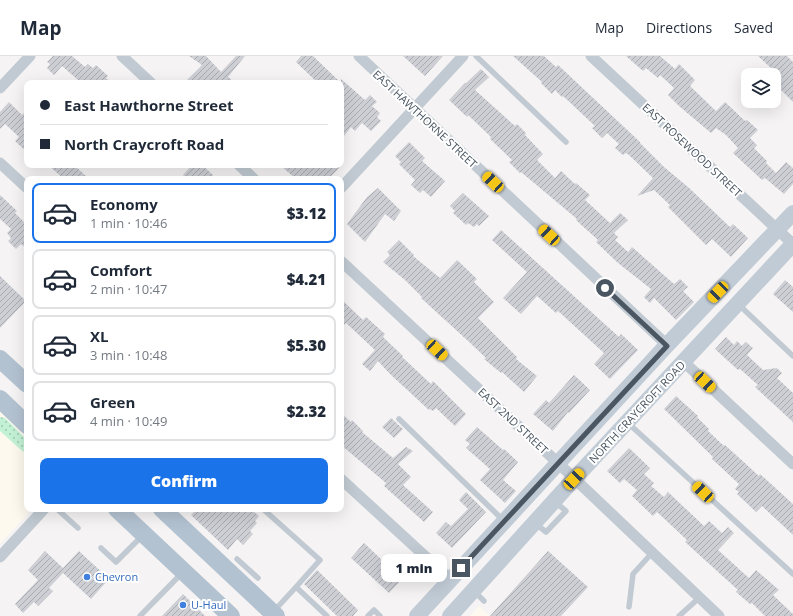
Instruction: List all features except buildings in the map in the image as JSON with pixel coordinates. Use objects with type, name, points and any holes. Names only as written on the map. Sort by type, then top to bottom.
[{"type":"main road","points":[[418,616],[558,463],[793,213]]},
{"type":"main road","name":"NORTH CRAYCROFT ROAD","points":[[450,616],[478,596],[560,506],[574,479],[793,244]]},
{"type":"main road","points":[[0,359],[24,381]]},
{"type":"main road","points":[[0,399],[24,421]]},
{"type":"main road","points":[[120,512],[231,616]]},
{"type":"main road","points":[[165,512],[274,614]]},
{"type":"street","points":[[0,88],[30,56]]},
{"type":"street","points":[[122,56],[148,80]]},
{"type":"street","name":"EAST HAWTHORNE STREET","points":[[359,56],[667,346]]},
{"type":"street","points":[[344,185],[463,56]]},
{"type":"street","name":"EAST ROSEWOOD STREET","points":[[591,56],[793,244]]},
{"type":"street","points":[[0,163],[24,185]]},
{"type":"street","points":[[242,168],[251,176]]},
{"type":"street","name":"EAST 2ND STREET","points":[[344,264],[558,463],[719,616]]},
{"type":"street","points":[[684,362],[793,464]]},
{"type":"street","points":[[344,482],[450,580]]},
{"type":"street","points":[[0,557],[41,512]]},
{"type":"lane","points":[[476,56],[566,142]]},
{"type":"lane","points":[[738,304],[793,356]]},
{"type":"lane","points":[[399,419],[505,521]]},
{"type":"lane","points":[[628,422],[793,574]]},
{"type":"lane","points":[[60,512],[78,528]]},
{"type":"lane","points":[[266,512],[320,560],[274,614]]},
{"type":"lane","points":[[101,548],[116,562],[144,534]]},
{"type":"lane","points":[[630,607],[633,574],[652,553]]},
{"type":"lane","points":[[237,559],[258,578]]},
{"type":"lane","points":[[140,616],[184,572]]},
{"type":"lane","points":[[296,587],[327,616]]},
{"type":"lane","points":[[679,616],[699,598]]},
{"type":"lane","points":[[368,616],[374,610],[380,616]]},
{"type":"shaded area","points":[[0,410],[24,432],[24,512],[29,512],[0,544]]},
{"type":"shaded area","points":[[479,606],[490,616],[470,616]]},
{"type":"green space","points":[[0,417],[5,418],[24,437],[24,452],[21,450],[0,431]]},
{"type":"place","name":"Chevron","points":[[87,577]]},
{"type":"place","name":"U-Haul","points":[[183,605]]},
{"type":"route","points":[[461,568],[667,346],[605,288]]}]
